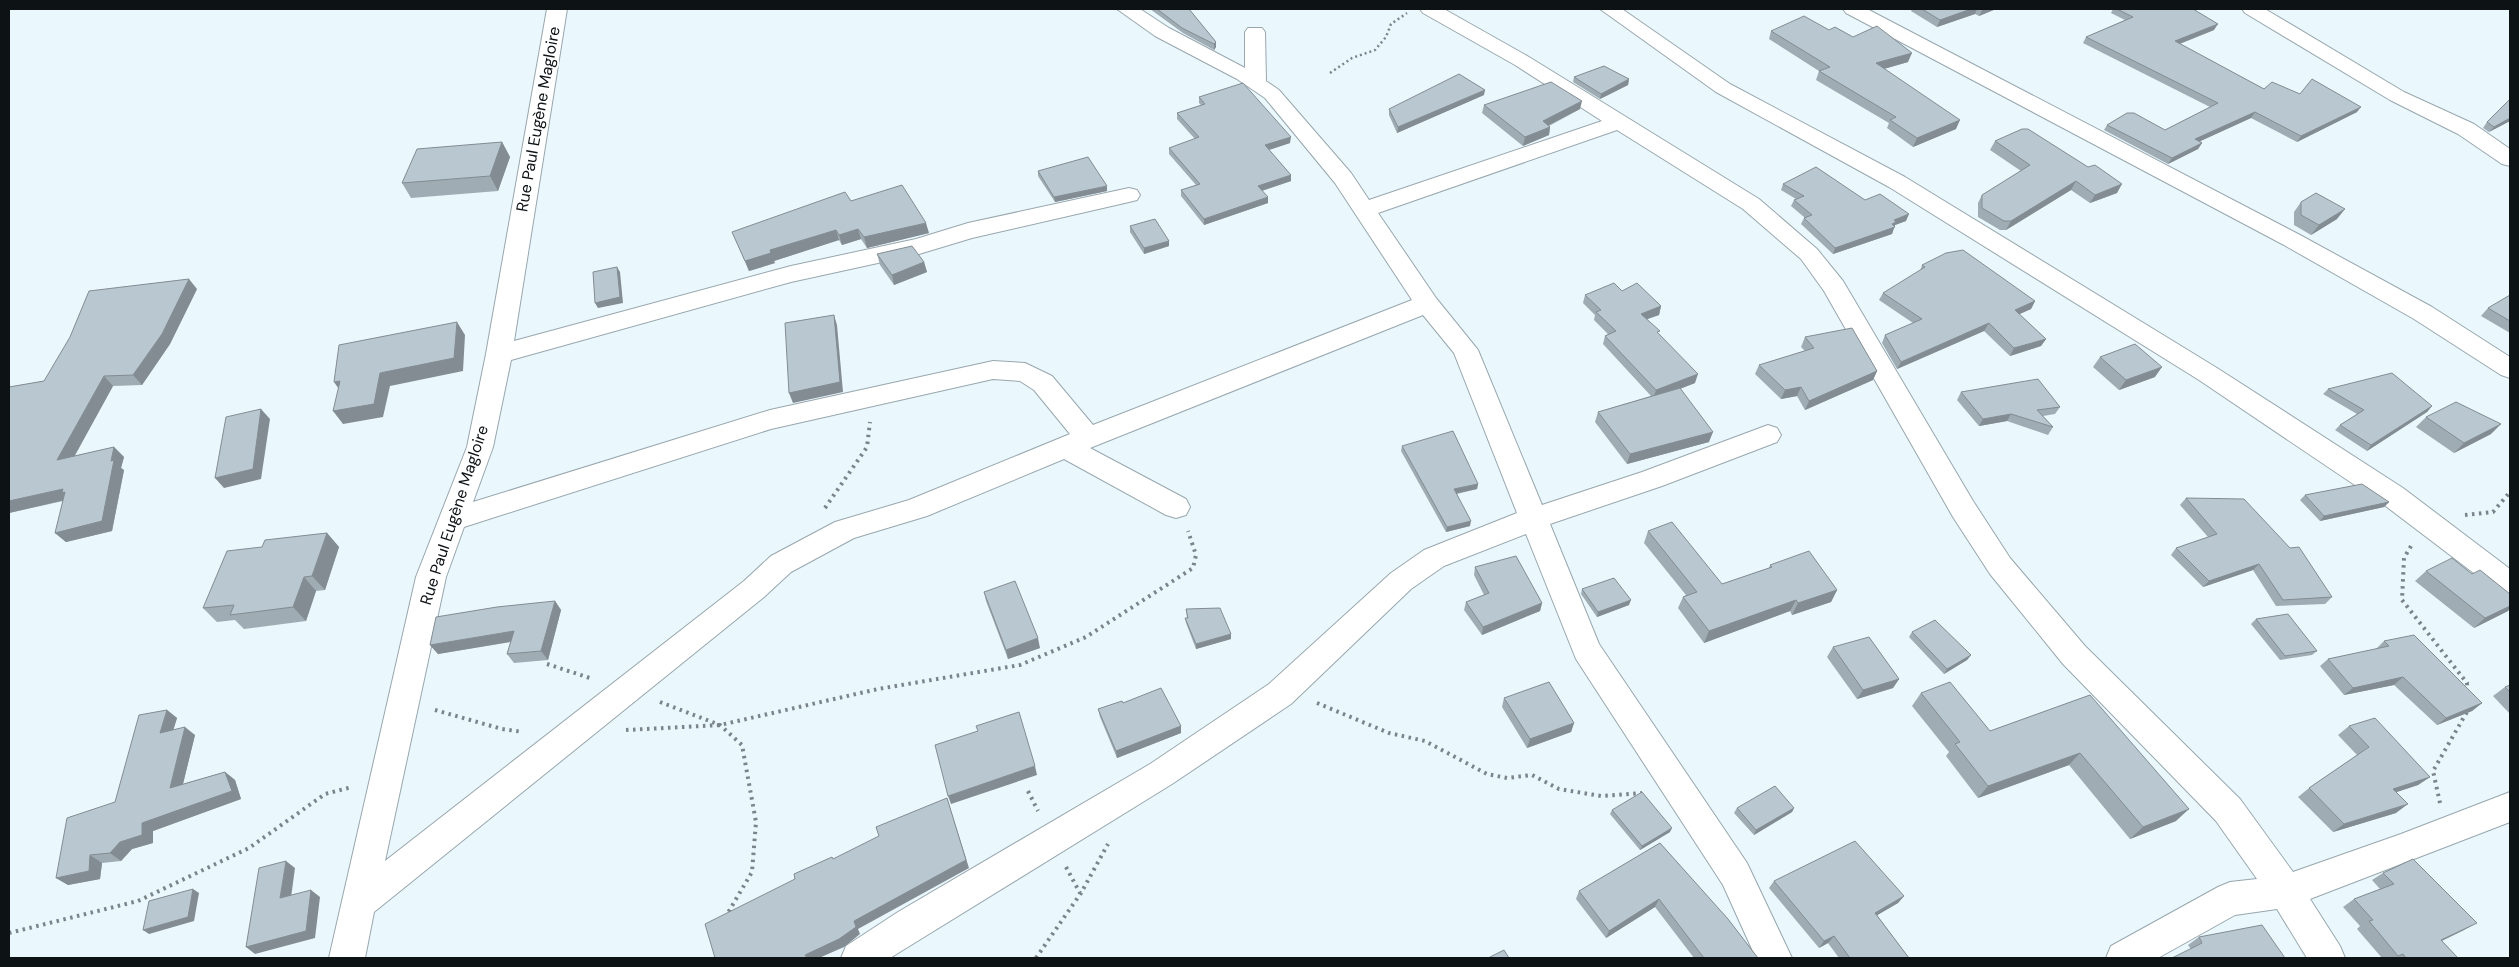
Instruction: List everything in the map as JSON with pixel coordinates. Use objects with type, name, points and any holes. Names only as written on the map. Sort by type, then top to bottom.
[{"type":"street","name":"Rue Paul Eugène Magloire","points":[[347,958],[430,577],[480,447],[499,354],[557,9]]},
{"type":"street","points":[[1127,9],[1162,32],[1256,83],[1272,94],[1343,178],[1427,304],[1465,350],[1587,650],[1735,874],[1774,958]]},
{"type":"street","points":[[1610,9],[1723,88],[1897,182],[2208,374],[2393,496],[2510,585]]},
{"type":"street","points":[[1852,9],[2292,240],[2424,313],[2510,368]]},
{"type":"street","points":[[2252,9],[2397,96],[2466,129],[2510,159]]},
{"type":"street","points":[[1421,10],[1522,61],[1751,204],[1810,254],[1834,287],[1963,509],[2000,566],[2074,655],[2228,810],[2286,891],[2327,958]]},
{"type":"street","points":[[1255,32],[1256,83]]},
{"type":"street","points":[[1364,210],[1619,122]]},
{"type":"street","points":[[499,354],[791,274],[919,246],[968,231],[1129,194]]},
{"type":"street","points":[[358,904],[754,589],[781,564],[809,547],[845,530],[917,508],[1077,442],[1427,304]]},
{"type":"street","points":[[452,520],[770,420],[993,370],[1025,372],[1043,383],[1077,442],[1176,507]]},
{"type":"street","points":[[859,958],[910,924],[1161,774],[1280,694],[1401,581],[1434,558],[1533,519],[1652,479],[1768,435]]},
{"type":"street","points":[[2124,958],[2230,899],[2286,891],[2446,833],[2510,807]]},
{"type":"path","points":[[1330,73],[1352,58],[1375,50],[1386,37],[1392,24],[1406,13],[1421,10]]},
{"type":"path","points":[[809,547],[824,509],[868,447],[873,397]]},
{"type":"path","points":[[2468,698],[2467,683],[2402,600],[2404,558],[2424,520],[2493,512],[2510,492]]},
{"type":"path","points":[[617,732],[656,727],[720,725],[878,689],[1020,665],[1086,637],[1156,590],[1193,568],[1196,555],[1192,539],[1176,507]]},
{"type":"path","points":[[547,664],[627,690],[720,725],[742,745],[756,822],[752,872],[724,918]]},
{"type":"path","points":[[1280,694],[1324,705],[1389,733],[1425,741],[1487,774],[1507,778],[1532,775],[1559,789],[1601,796],[1639,792],[1688,803]]},
{"type":"path","points":[[404,699],[502,729],[569,737]]},
{"type":"path","points":[[2446,833],[2433,771],[2468,713],[2468,706]]},
{"type":"path","points":[[9,933],[138,901],[250,848],[325,794],[387,778]]},
{"type":"path","points":[[1036,958],[1080,893],[1109,842]]},
{"type":"building","points":[[1157,9],[1189,9],[1216,42],[1214,44],[1182,28]]},
{"type":"building","points":[[1922,9],[1971,9],[1940,20]]},
{"type":"building","points":[[2117,9],[2193,9],[2218,24],[2175,41],[2264,89],[2272,82],[2300,94],[2312,79],[2361,107],[2301,136],[2255,112],[2195,139],[2202,143],[2172,158],[2107,125],[2127,113],[2134,113],[2165,130],[2218,103],[2086,37],[2133,17]]},
{"type":"building","points":[[1804,16],[1829,30],[1835,27],[1853,37],[1877,26],[1912,53],[1876,63],[1960,120],[1917,138],[1890,120],[1896,117],[1819,71],[1830,67],[1771,31]]},
{"type":"building","points":[[1604,66],[1629,79],[1601,94],[1574,77]]},
{"type":"building","points":[[1459,74],[1485,90],[1398,127],[1389,109]]},
{"type":"building","points":[[1551,82],[1582,101],[1543,121],[1550,127],[1525,137],[1484,105]]},
{"type":"building","points":[[1243,83],[1291,137],[1265,145],[1291,175],[1258,186],[1268,197],[1204,219],[1181,190],[1200,184],[1169,148],[1199,137],[1177,113],[1205,104],[1199,97]]},
{"type":"building","points":[[2510,99],[2510,118],[2494,127],[2487,122]]},
{"type":"building","points":[[2022,129],[2028,129],[2088,167],[2095,165],[2122,184],[2095,195],[2076,181],[2011,221],[2004,221],[1982,208],[1982,195],[2030,165],[1995,141]]},
{"type":"building","points":[[502,142],[490,176],[402,183],[417,149]]},
{"type":"building","points":[[1088,157],[1107,186],[1054,197],[1038,171]]},
{"type":"building","points":[[1816,167],[1865,200],[1880,194],[1909,214],[1894,220],[1896,222],[1892,224],[1895,227],[1835,248],[1804,218],[1812,215],[1794,200],[1804,196],[1783,184]]},
{"type":"building","points":[[902,185],[926,223],[864,237],[858,229],[839,235],[836,230],[770,250],[771,253],[745,261],[732,232],[845,192],[851,201]]},
{"type":"building","points":[[2316,193],[2345,209],[2319,225],[2301,215],[2301,202]]},
{"type":"building","points":[[1155,219],[1169,241],[1144,248],[1130,226]]},
{"type":"building","points":[[912,246],[924,262],[892,275],[877,254]]},
{"type":"building","points":[[1963,250],[2035,301],[2015,310],[2046,339],[2014,348],[1989,323],[1901,362],[1885,335],[1922,319],[1883,293],[1925,267],[1922,265],[1946,253]]},
{"type":"building","points":[[617,267],[620,297],[595,303],[593,272]]},
{"type":"building","points":[[189,279],[162,334],[133,375],[104,376],[57,460],[114,447],[111,461],[114,460],[102,521],[55,533],[65,492],[62,493],[63,489],[9,501],[9,387],[44,381],[70,337],[89,291]]},
{"type":"building","points":[[1614,283],[1622,291],[1637,283],[1661,306],[1641,314],[1660,331],[1657,332],[1698,374],[1656,390],[1605,336],[1616,331],[1596,312],[1601,310],[1585,295]]},
{"type":"building","points":[[2510,295],[2510,321],[2488,308]]},
{"type":"building","points":[[834,315],[840,382],[789,393],[785,323]]},
{"type":"building","points":[[457,322],[454,358],[380,373],[374,404],[333,411],[340,381],[334,382],[339,345]]},
{"type":"building","points":[[1852,328],[1877,371],[1809,401],[1801,387],[1785,390],[1759,365],[1814,348],[1805,337]]},
{"type":"building","points":[[2135,344],[2162,367],[2126,380],[2100,357]]},
{"type":"building","points":[[2392,373],[2432,406],[2371,445],[2340,425],[2364,410],[2328,389]]},
{"type":"building","points":[[2038,379],[2060,407],[2037,410],[2053,427],[2011,414],[1983,419],[1961,392]]},
{"type":"building","points":[[1680,388],[1713,432],[1630,454],[1598,412]]},
{"type":"building","points":[[2456,402],[2501,424],[2464,443],[2426,417]]},
{"type":"building","points":[[261,409],[253,469],[215,478],[226,417]]},
{"type":"building","points":[[1453,431],[1478,484],[1454,489],[1471,521],[1447,527],[1402,446]]},
{"type":"building","points":[[2362,484],[2389,502],[2324,516],[2305,495]]},
{"type":"building","points":[[2186,498],[2244,499],[2290,548],[2299,547],[2332,597],[2283,600],[2259,564],[2209,581],[2176,548],[2217,534]]},
{"type":"building","points":[[1672,522],[1722,584],[1772,567],[1770,565],[1809,551],[1837,590],[1798,603],[1796,600],[1709,631],[1683,597],[1697,592],[1648,531]]},
{"type":"building","points":[[327,533],[312,576],[304,577],[293,607],[230,615],[234,605],[203,608],[227,551],[262,547],[265,540]]},
{"type":"building","points":[[1516,556],[1542,603],[1483,627],[1466,602],[1489,593],[1475,567]]},
{"type":"building","points":[[2452,558],[2472,574],[2480,570],[2510,594],[2510,606],[2485,618],[2426,571]]},
{"type":"building","points":[[1614,578],[1631,600],[1598,612],[1582,589]]},
{"type":"building","points":[[1015,581],[1038,638],[1006,650],[984,592]]},
{"type":"building","points":[[555,601],[541,651],[507,654],[514,631],[430,645],[436,617],[497,607]]},
{"type":"building","points":[[1220,608],[1231,634],[1196,644],[1185,618],[1188,618],[1186,609]]},
{"type":"building","points":[[2288,614],[2317,651],[2285,656],[2256,619]]},
{"type":"building","points":[[1935,620],[1971,655],[1947,669],[1912,632]]},
{"type":"building","points":[[2414,635],[2482,703],[2446,718],[2403,677],[2353,688],[2328,659],[2389,646],[2384,641]]},
{"type":"building","points":[[1869,637],[1899,679],[1863,690],[1833,647]]},
{"type":"building","points":[[1549,682],[1574,723],[1530,739],[1504,698]]},
{"type":"building","points":[[1950,682],[1990,731],[2090,695],[2189,809],[2143,827],[2080,753],[1988,786],[1955,744],[1960,742],[1921,693]]},
{"type":"building","points":[[2510,685],[2510,692],[2505,687]]},
{"type":"building","points":[[1161,688],[1181,726],[1116,751],[1098,709],[1122,701],[1123,703]]},
{"type":"building","points":[[167,710],[160,733],[185,727],[170,788],[225,772],[232,791],[142,823],[142,835],[120,842],[110,853],[90,855],[89,871],[56,878],[67,818],[115,802],[139,715]]},
{"type":"building","points":[[1019,712],[1035,766],[948,796],[935,745],[978,731],[976,726]]},
{"type":"building","points":[[2375,718],[2430,777],[2393,789],[2408,804],[2344,824],[2309,788],[2369,747],[2349,726]]},
{"type":"building","points":[[1775,786],[1794,808],[1756,830],[1737,808]]},
{"type":"building","points":[[1642,792],[1672,828],[1642,846],[1612,810]]},
{"type":"building","points":[[947,798],[966,860],[854,921],[856,927],[839,939],[805,955],[807,958],[715,958],[705,924],[795,879],[794,874],[832,857],[833,859],[879,836],[876,827]]},
{"type":"building","points":[[1855,841],[1904,896],[1875,913],[1909,958],[1850,958],[1834,936],[1824,941],[1774,881]]},
{"type":"building","points":[[1660,843],[1728,919],[1758,958],[1704,958],[1659,899],[1609,931],[1579,891]]},
{"type":"building","points":[[2413,859],[2477,923],[2441,940],[2458,958],[2406,958],[2403,954],[2398,956],[2369,921],[2373,920],[2354,899],[2394,884],[2383,873]]},
{"type":"building","points":[[286,861],[280,898],[311,890],[306,931],[246,947],[259,868]]},
{"type":"building","points":[[193,889],[188,917],[143,930],[149,901]]},
{"type":"building","points":[[2262,925],[2285,958],[2172,958],[2202,943],[2199,937]]},
{"type":"building","points":[[1504,950],[1509,958],[1488,958]]}]
